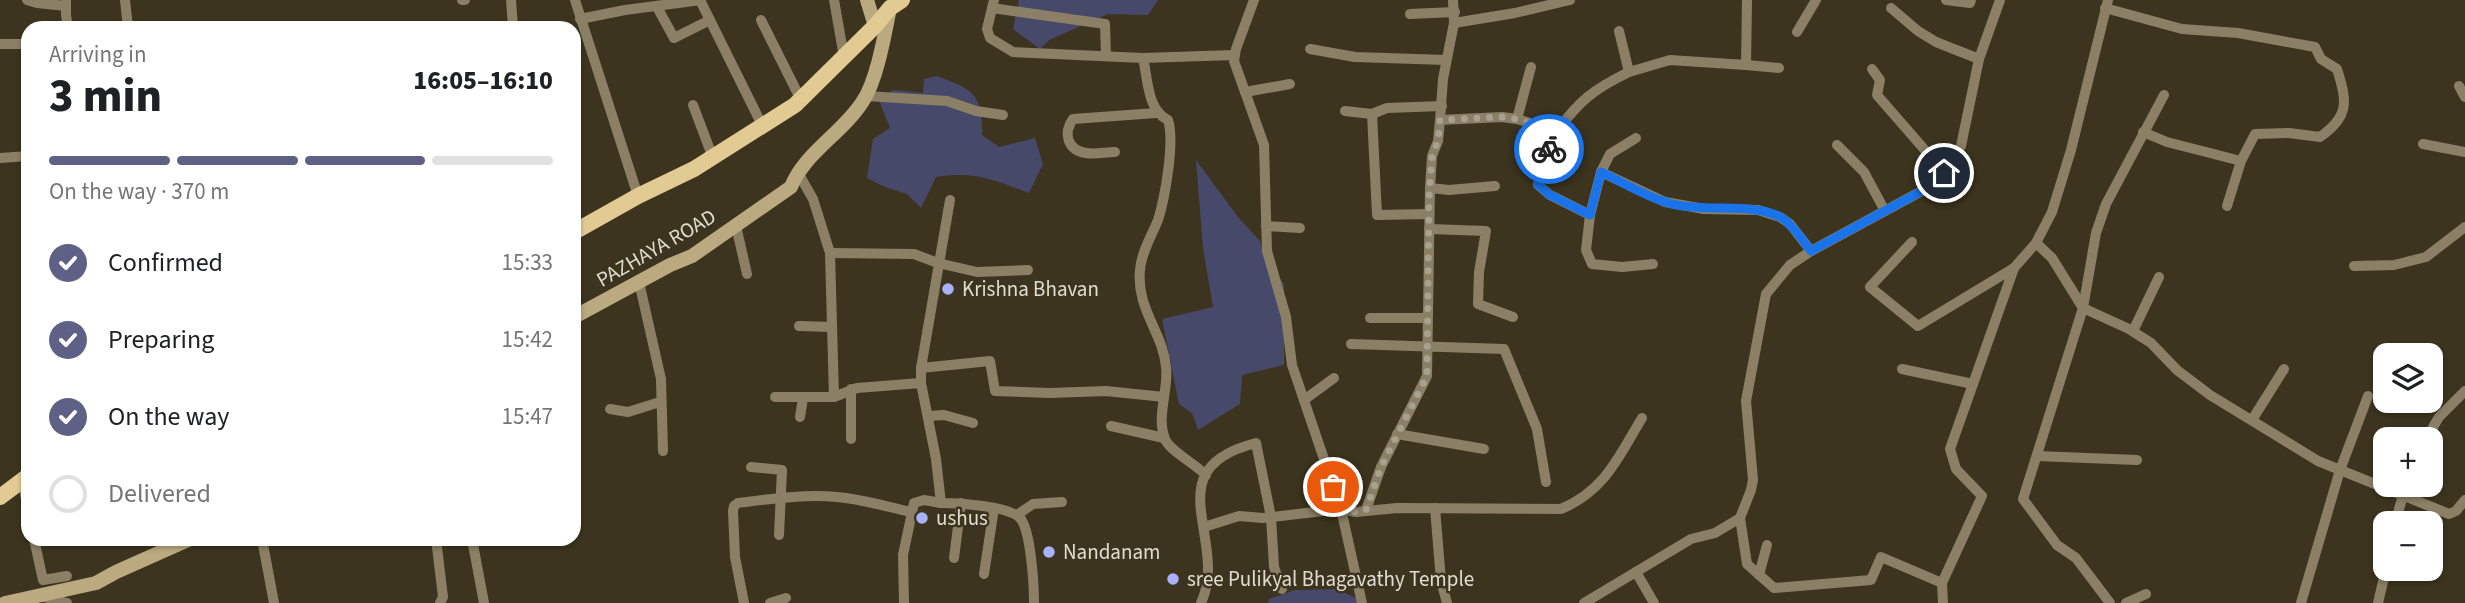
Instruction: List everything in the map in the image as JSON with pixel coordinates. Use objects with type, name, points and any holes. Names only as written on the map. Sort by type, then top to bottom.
[{"type":"main road","points":[[581,228],[713,158],[801,100],[896,4]]},
{"type":"main road","points":[[0,497],[21,481]]},
{"type":"street","points":[[27,0],[37,3],[66,3],[67,21]]},
{"type":"street","points":[[125,0],[127,21]]},
{"type":"street","points":[[511,0],[512,21]]},
{"type":"street","points":[[575,0],[580,19],[700,0],[763,127]]},
{"type":"street","points":[[834,0],[844,57]]},
{"type":"street","points":[[867,0],[875,26]]},
{"type":"street","points":[[1254,0],[1234,61],[1264,145],[1267,251],[1286,317],[1292,365],[1340,509],[1362,603]]},
{"type":"street","points":[[1366,510],[1381,467],[1427,376],[1432,156],[1438,141],[1447,60],[1455,18],[1453,0]]},
{"type":"street","points":[[1409,14],[1455,18],[1515,13],[1570,0]]},
{"type":"street","points":[[1746,65],[1747,0]]},
{"type":"street","points":[[1797,32],[1816,0]]},
{"type":"street","points":[[1946,0],[1970,3],[1971,0]]},
{"type":"street","points":[[1942,583],[1881,557],[1871,580],[1774,588],[1747,564],[1740,518],[1753,480],[1746,401],[1766,294],[1790,265],[1931,186],[1951,165],[1961,146],[1979,59],[2000,0]]},
{"type":"street","name":"PAZHAYA ROAD","points":[[581,313],[692,256],[790,187],[797,171],[852,116],[866,96],[896,4]]},
{"type":"street","points":[[1106,56],[1105,24],[993,4],[987,29],[990,38],[1013,52],[1143,58],[1234,55]]},
{"type":"street","points":[[1912,242],[1870,287],[1918,326],[2014,268],[2036,243],[2052,212],[2071,149],[2106,4],[2182,29],[2238,33],[2315,47],[2320,59],[2337,69],[2345,93],[2343,113],[2335,127],[2320,137],[2289,133],[2255,134],[2241,161],[2227,206]]},
{"type":"street","points":[[656,6],[674,38],[710,20]]},
{"type":"street","points":[[1891,8],[1936,42],[1979,59]]},
{"type":"street","points":[[761,20],[801,100]]},
{"type":"street","points":[[581,22],[638,196]]},
{"type":"street","points":[[1619,31],[1629,72]]},
{"type":"street","points":[[0,44],[21,44]]},
{"type":"street","points":[[1310,49],[1355,57],[1447,60]]},
{"type":"street","points":[[1143,58],[1156,113]]},
{"type":"street","points":[[1590,215],[1550,195],[1538,185],[1543,162],[1557,131],[1576,105],[1601,86],[1629,72],[1670,60],[1779,68]]},
{"type":"street","points":[[1517,119],[1531,67]]},
{"type":"street","points":[[1872,69],[1880,80],[1877,95],[1944,173]]},
{"type":"street","points":[[1245,92],[1290,84]]},
{"type":"street","points":[[2459,86],[2465,97]]},
{"type":"street","points":[[2110,603],[2076,558],[2057,545],[2023,499],[2083,308],[2096,233],[2106,204],[2164,95]]},
{"type":"street","points":[[866,96],[947,101],[976,111],[1003,115]]},
{"type":"street","points":[[693,105],[713,158]]},
{"type":"street","points":[[1345,111],[1372,114],[1387,108],[1442,106]]},
{"type":"street","points":[[1115,152],[1087,154],[1074,149],[1067,139],[1067,127],[1073,119],[1156,113],[1168,120],[1171,139],[1167,184],[1159,216],[1140,267],[1140,294],[1166,366],[1162,424],[1164,438],[1170,447],[1194,463],[1206,475]]},
{"type":"street","points":[[1372,114],[1377,215],[1429,214]]},
{"type":"street","points":[[1440,120],[1477,117],[1517,119],[1557,131]]},
{"type":"street","points":[[2143,132],[2167,142],[2241,161]]},
{"type":"street","points":[[1636,138],[1610,154],[1601,172],[1590,215],[1586,250],[1592,264],[1622,267],[1653,264]]},
{"type":"street","points":[[2423,144],[2465,152]]},
{"type":"street","points":[[1837,145],[1864,172],[1885,211]]},
{"type":"street","points":[[0,158],[21,156]]},
{"type":"street","points":[[797,171],[813,199],[830,253],[834,397]]},
{"type":"street","points":[[1601,172],[1665,202],[1704,209],[1758,210],[1780,217],[1790,224],[1811,251]]},
{"type":"street","points":[[1430,188],[1449,190],[1495,186]]},
{"type":"street","points":[[941,503],[936,459],[920,383],[950,200]]},
{"type":"street","points":[[736,226],[747,274]]},
{"type":"street","points":[[1266,226],[1300,228]]},
{"type":"street","points":[[2354,266],[2394,265],[2426,257],[2465,227]]},
{"type":"street","points":[[1429,229],[1486,231],[1479,272],[1478,304],[1513,317]]},
{"type":"street","points":[[2036,243],[2052,258],[2083,308],[2133,331],[2151,343],[2188,379],[2318,461],[2373,480]]},
{"type":"street","points":[[830,253],[914,254],[976,272],[1028,270]]},
{"type":"street","points":[[1943,603],[1942,583],[1982,496],[1956,469],[1950,449],[2014,268]]},
{"type":"street","points":[[2133,331],[2159,277]]},
{"type":"street","points":[[639,282],[661,379],[663,451]]},
{"type":"street","points":[[1370,318],[1427,318]]},
{"type":"street","points":[[799,326],[832,327]]},
{"type":"street","points":[[1351,344],[1504,349],[1537,429],[1546,482]]},
{"type":"street","points":[[921,368],[990,361],[995,391],[1050,394],[1106,391],[1164,397]]},
{"type":"street","points":[[1902,369],[1973,384]]},
{"type":"street","points":[[2252,420],[2284,369]]},
{"type":"street","points":[[1304,400],[1334,377]]},
{"type":"street","points":[[775,397],[834,397],[851,389],[920,383]]},
{"type":"street","points":[[851,389],[851,439]]},
{"type":"street","points":[[2433,427],[2439,417],[2465,391]]},
{"type":"street","points":[[2301,603],[2340,470],[2368,396]]},
{"type":"street","points":[[800,417],[803,398]]},
{"type":"street","points":[[610,409],[628,412],[660,402]]},
{"type":"street","points":[[928,416],[943,415],[973,423]]},
{"type":"street","points":[[1204,527],[1239,516],[1270,517],[1340,509],[1356,512],[1435,508],[1533,511],[1562,509],[1602,483],[1642,418]]},
{"type":"street","points":[[1111,426],[1164,438]]},
{"type":"street","points":[[1397,435],[1484,449]]},
{"type":"street","points":[[1201,603],[1205,595],[1209,564],[1204,527],[1199,514],[1200,493],[1208,468],[1238,447],[1256,443],[1270,517],[1274,568],[1282,589]]},
{"type":"street","points":[[2037,456],[2137,460]]},
{"type":"street","points":[[751,467],[782,470],[779,535]]},
{"type":"street","points":[[744,603],[735,557],[734,506],[738,503],[811,496],[837,497],[912,512]]},
{"type":"street","points":[[2416,497],[2451,515],[2465,500]]},
{"type":"street","points":[[904,603],[903,555],[912,512],[915,503],[919,501],[994,508],[1017,515],[1023,520],[1034,584],[1034,603]]},
{"type":"street","points":[[1017,515],[1034,504],[1062,502]]},
{"type":"street","points":[[954,558],[961,503]]},
{"type":"street","points":[[984,574],[994,508]]},
{"type":"street","points":[[1435,508],[1441,581],[1447,603]]},
{"type":"street","points":[[1584,603],[1691,539],[1715,533],[1740,518]]},
{"type":"street","points":[[1759,575],[1767,545]]},
{"type":"street","points":[[36,546],[43,580],[67,576]]},
{"type":"street","points":[[5,603],[96,583],[174,546]]},
{"type":"street","points":[[263,546],[274,603]]},
{"type":"street","points":[[437,546],[443,597],[440,603]]},
{"type":"street","points":[[472,546],[484,603]]},
{"type":"street","points":[[1636,572],[1654,603]]},
{"type":"street","points":[[2378,603],[2383,581]]},
{"type":"street","points":[[2126,603],[2146,594]]},
{"type":"street","points":[[38,595],[67,603]]},
{"type":"street","points":[[770,603],[786,598]]},
{"type":"shaded area","points":[[1019,0],[1158,0],[1148,15],[1108,14],[1049,40],[1040,49],[1013,29]]},
{"type":"shaded area","points":[[936,76],[967,89],[973,95],[980,110],[982,135],[999,147],[1035,138],[1043,164],[1029,193],[974,176],[950,175],[936,177],[921,208],[907,194],[867,178],[873,139],[890,128],[878,98],[893,90],[923,93],[924,79]]},
{"type":"shaded area","points":[[1196,160],[1238,217],[1260,241],[1265,258],[1284,284],[1284,365],[1242,375],[1240,404],[1198,430],[1192,413],[1179,404],[1162,319],[1213,307],[1203,248]]},
{"type":"shaded area","points":[[1337,589],[1366,603],[1268,603],[1269,599],[1295,590]]},
{"type":"way so far","points":[[1333,487],[1340,509],[1356,512],[1366,510],[1381,467],[1427,376],[1429,197],[1432,156],[1438,141],[1440,120],[1502,117],[1530,122],[1557,131],[1549,149]]},
{"type":"place","name":"Krishna Bhavan","points":[[948,289]]},
{"type":"place","name":"ushus","points":[[922,518]]},
{"type":"place","name":"Nandanam","points":[[1049,552]]},
{"type":"place","name":"sree Pulikyal Bhagavathy Temple","points":[[1173,579]]},
{"type":"route","points":[[1549,149],[1538,185],[1550,195],[1590,215],[1601,172],[1665,202],[1704,209],[1758,210],[1780,217],[1790,224],[1811,251],[1931,186],[1944,173]]}]
